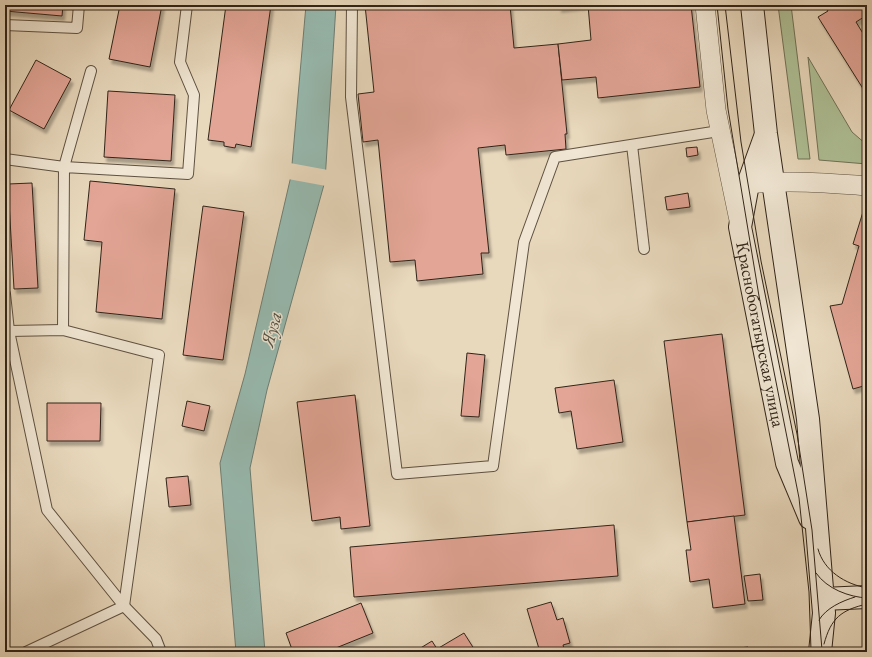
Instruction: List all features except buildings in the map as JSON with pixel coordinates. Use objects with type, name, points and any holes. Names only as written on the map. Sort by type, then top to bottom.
[{"type":"main road","name":"Краснобогатырская улица","points":[[752,5],[772,182],[808,419],[816,532],[823,599],[824,628],[820,652]]},
{"type":"main road","name":"Краснобогатырская улица","points":[[766,134],[748,184],[740,228],[787,463],[816,532]]},
{"type":"main road","points":[[823,599],[867,596]]},
{"type":"street","points":[[705,5],[719,131],[740,228]]},
{"type":"street","points":[[748,184],[772,182],[814,182],[867,186]]},
{"type":"lane","points":[[5,25],[77,28],[79,5]]},
{"type":"lane","points":[[5,160],[64,167],[188,174],[194,96],[180,62],[187,5]]},
{"type":"lane","points":[[352,5],[352,97],[397,474],[493,466],[524,242],[555,157],[719,131]]},
{"type":"lane","points":[[63,330],[64,167],[91,71]]},
{"type":"lane","points":[[632,145],[644,248]]},
{"type":"lane","points":[[5,294],[9,331],[47,510],[124,606],[156,639],[161,652]]},
{"type":"lane","points":[[9,331],[63,330],[159,355],[124,606]]},
{"type":"lane","points":[[26,652],[124,606]]},
{"type":"green space","points":[[778,5],[791,5],[810,159],[798,159]]},
{"type":"green space","points":[[808,57],[852,132],[867,145],[867,164],[819,160]]},
{"type":"water","name":"Яуза","points":[[306,5],[336,5],[325,181],[267,390],[250,468],[265,652],[236,652],[220,463],[245,374],[291,176]]},
{"type":"pier","points":[[290,163],[328,170],[326,186],[288,179]]},
{"type":"tram line","points":[[717,5],[728,109],[759,296],[799,498],[809,592],[811,650]]},
{"type":"tram line","points":[[725,5],[741,142],[761,261],[797,434],[812,530],[822,650]]},
{"type":"tram line","points":[[818,549],[825,564],[836,575],[843,580],[867,588]]},
{"type":"tram line","points":[[816,573],[832,588],[846,594],[867,598]]},
{"type":"tram line","points":[[819,620],[830,609],[855,597]]},
{"type":"tram line","points":[[824,644],[830,628],[838,616],[850,609],[867,604]]}]
